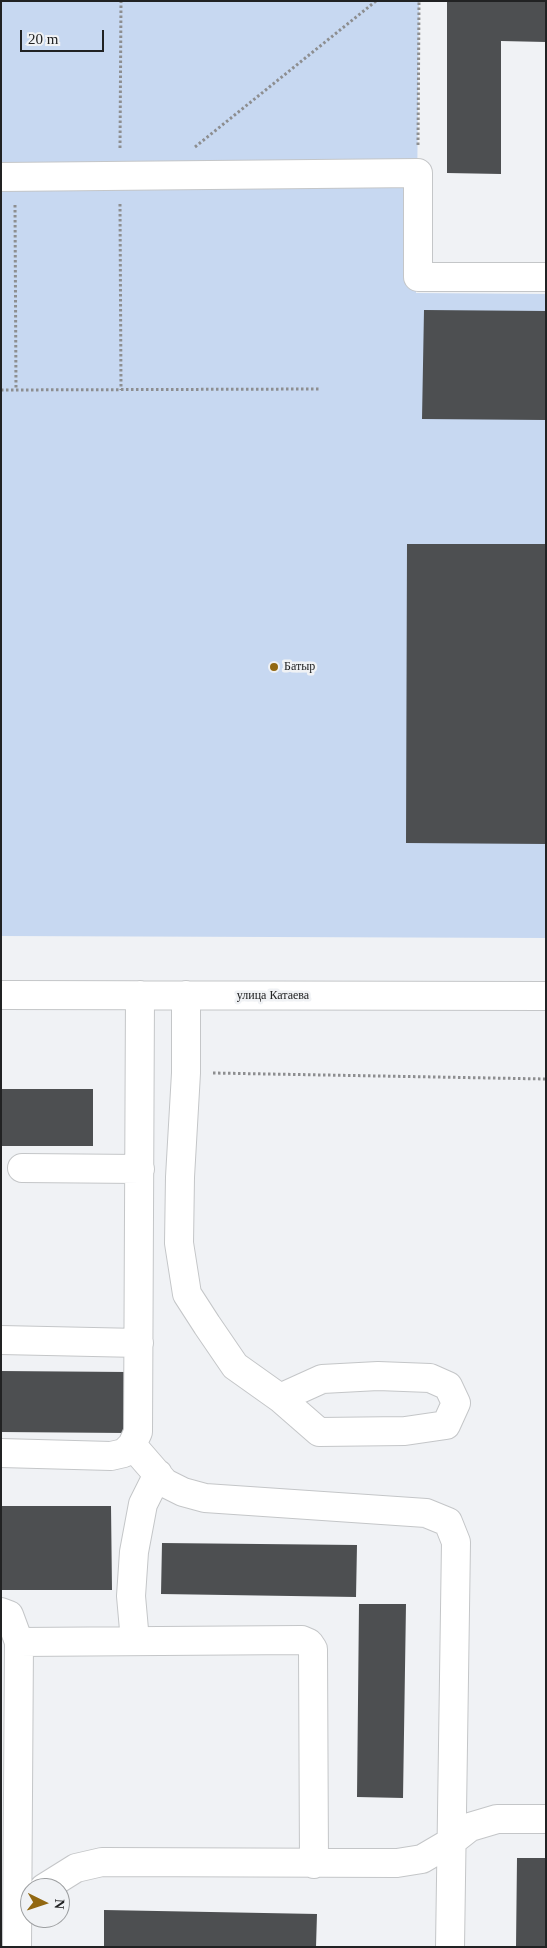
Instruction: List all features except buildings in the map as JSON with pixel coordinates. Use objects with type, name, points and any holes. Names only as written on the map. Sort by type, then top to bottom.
[{"type":"street","points":[[8,177],[418,173],[418,277],[546,277]]},
{"type":"street","name":"улица Катаева","points":[[1,995],[546,996]]},
{"type":"street","points":[[1,1452],[110,1456],[124,1453],[132,1445],[138,1432],[140,995]]},
{"type":"street","points":[[186,995],[186,1073],[180,1177],[179,1243],[187,1294],[235,1366],[280,1398],[319,1432],[405,1431],[446,1425],[456,1403],[448,1386],[430,1378],[378,1376],[322,1379],[280,1398]]},
{"type":"street","points":[[22,1168],[140,1169]]},
{"type":"street","points":[[1,1340],[139,1343]]},
{"type":"street","points":[[132,1445],[165,1482],[183,1492],[205,1498],[426,1512],[448,1522],[456,1542],[450,1947]]},
{"type":"street","points":[[135,1641],[131,1596],[134,1552],[143,1504],[158,1474]]},
{"type":"street","points":[[1,1612],[9,1615],[19,1642],[17,1947]]},
{"type":"street","points":[[19,1642],[302,1640],[309,1643],[313,1649],[314,1864]]},
{"type":"street","points":[[60,1878],[76,1868],[102,1862],[397,1863],[422,1859],[451,1842],[470,1827],[497,1819],[546,1819]]},
{"type":"path","points":[[160,175],[376,1]]},
{"type":"path","points":[[418,173],[419,1]]},
{"type":"path","points":[[8,177],[16,390]]},
{"type":"path","points":[[1,390],[320,388]]},
{"type":"path","points":[[186,1073],[546,1079]]},
{"type":"shaded area","name":"Батыр","points":[[1,1],[419,1],[416,293],[546,294],[546,938],[1,936]]},
{"type":"place","name":"Батыр","points":[[274,667]]}]
